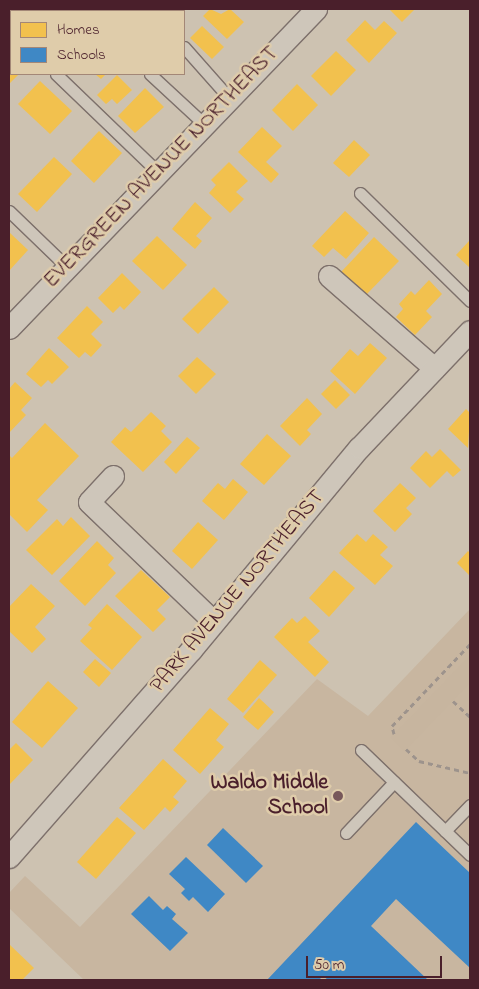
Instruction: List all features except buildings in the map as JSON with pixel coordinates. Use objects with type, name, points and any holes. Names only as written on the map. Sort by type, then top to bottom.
[{"type":"street","name":"EVERGREEN AVENUE NORTHEAST","points":[[9,328],[316,9]]},
{"type":"street","points":[[329,276],[434,368]]},
{"type":"street","name":"PARK AVENUE NORTHEAST","points":[[9,856],[214,622],[359,448],[470,331]]},
{"type":"street","points":[[113,476],[89,502],[214,622]]},
{"type":"lane","points":[[185,48],[230,99]]},
{"type":"lane","points":[[57,75],[158,172]]},
{"type":"lane","points":[[151,75],[204,124]]},
{"type":"lane","points":[[360,193],[470,300]]},
{"type":"lane","points":[[9,211],[67,267]]},
{"type":"lane","points":[[361,750],[470,855]]},
{"type":"lane","points":[[346,833],[394,782]]},
{"type":"lane","points":[[445,831],[470,805]]},
{"type":"path","points":[[394,734],[392,726],[470,644]]},
{"type":"path","points":[[453,701],[470,717]]},
{"type":"path","points":[[406,749],[419,761],[470,773]]},
{"type":"shaded area","name":"Waldo Middle School","points":[[470,609],[470,980],[84,980],[9,908],[9,893],[25,876],[80,927],[317,679],[368,716]]},
{"type":"shaded area","points":[[470,655],[470,683],[404,752],[390,738]]},
{"type":"place","name":"Waldo Middle School","points":[[338,796]]}]
